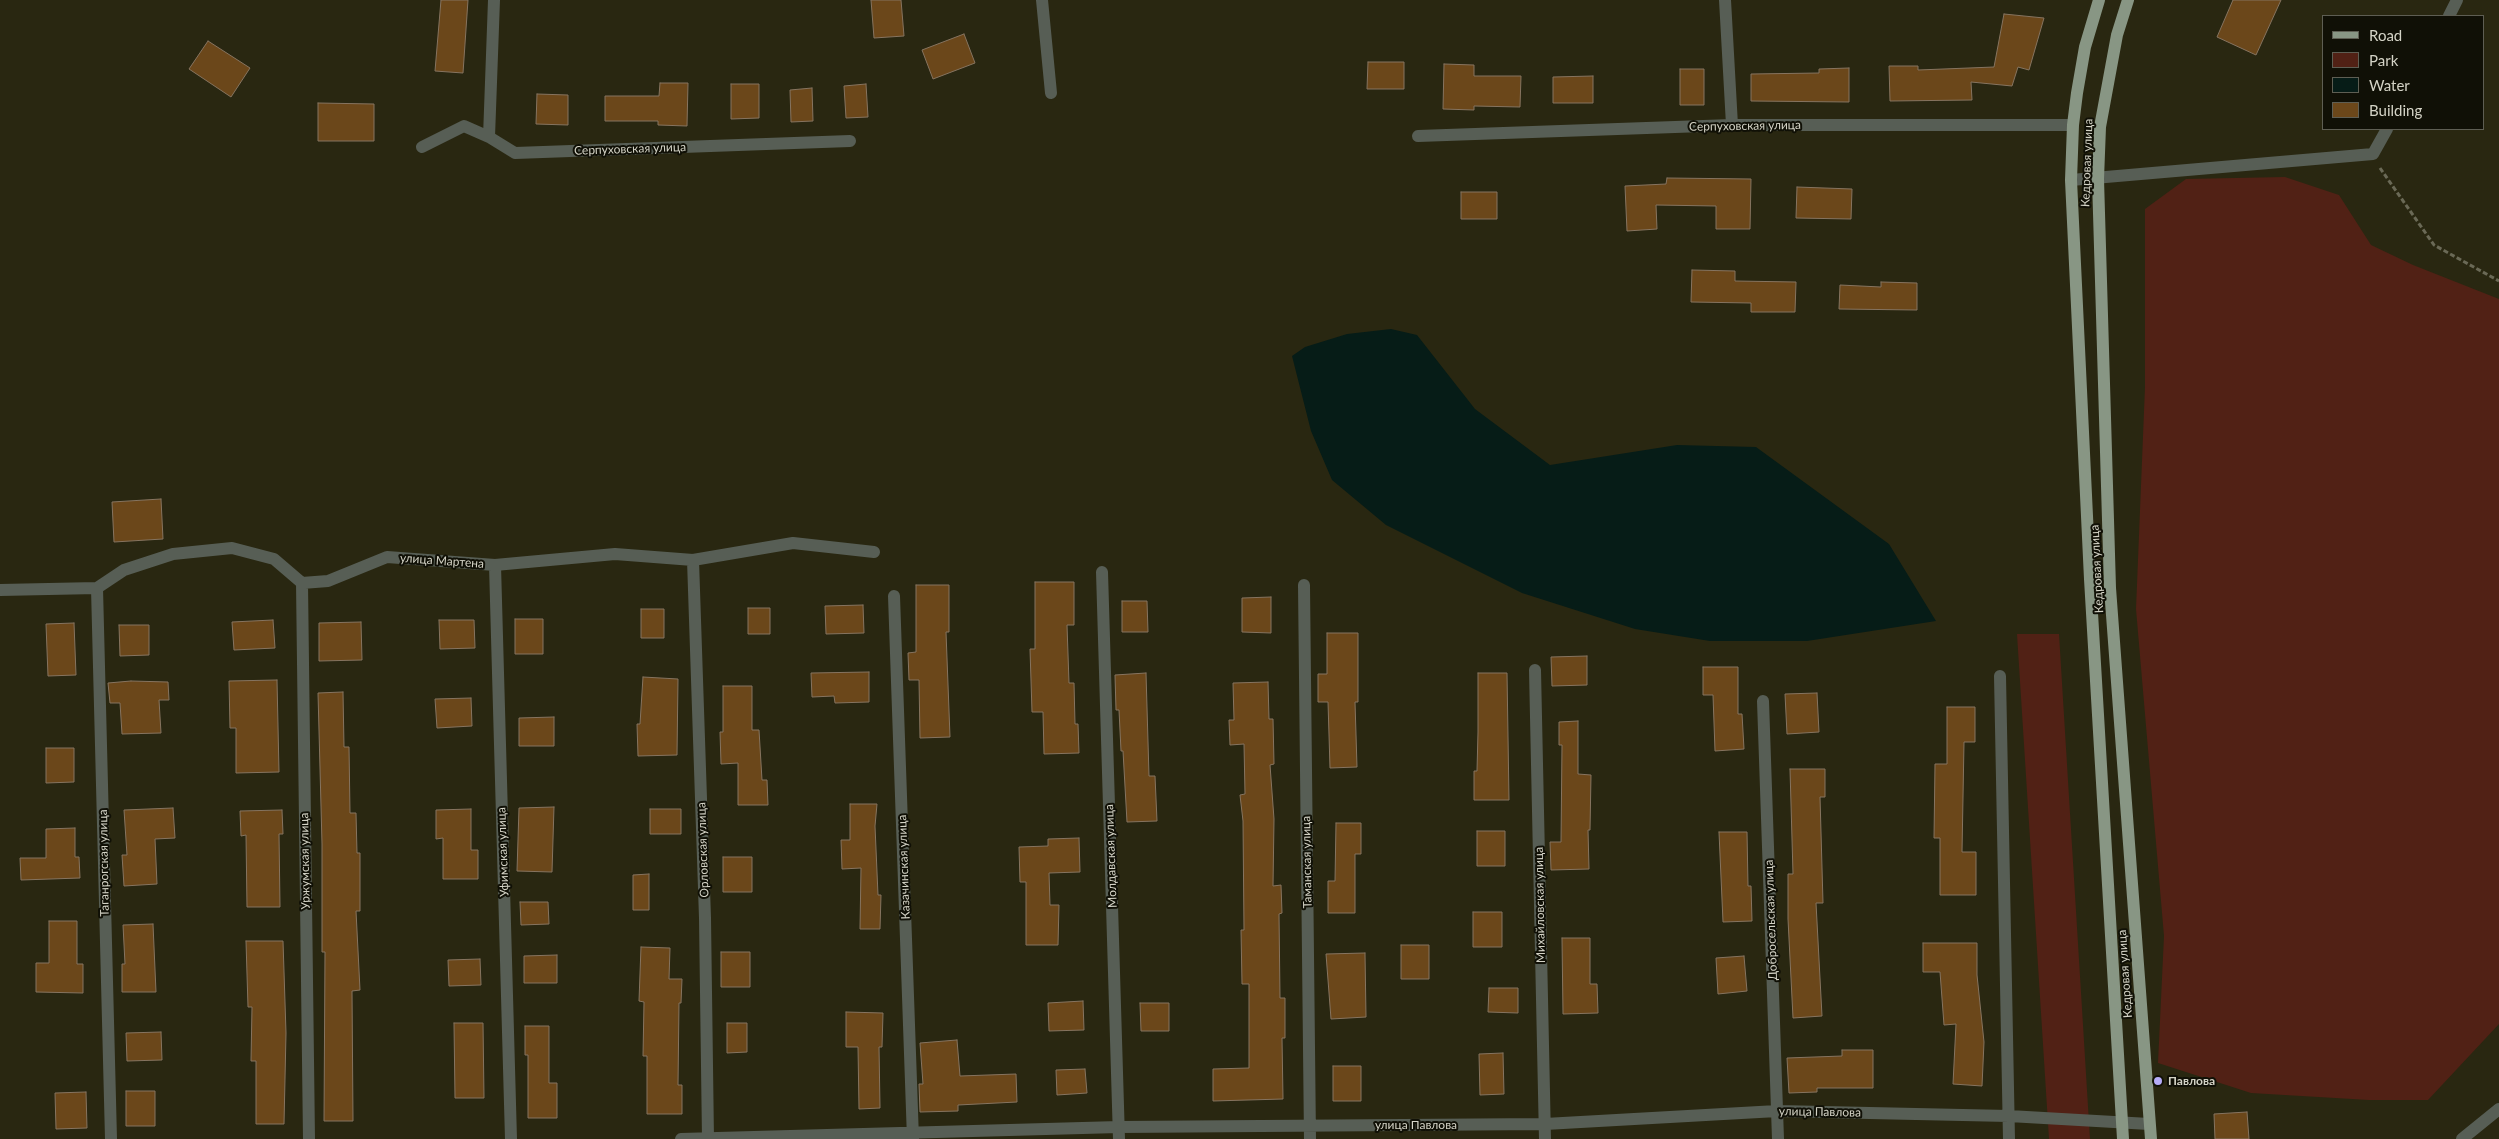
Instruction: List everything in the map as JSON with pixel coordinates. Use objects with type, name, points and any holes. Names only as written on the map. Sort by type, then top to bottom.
[{"type":"main road","name":"Кедровая улица","points":[[2098,0],[2085,47],[2073,125],[2071,180],[2090,579],[2123,1139]]},
{"type":"main road","name":"Кедровая улица","points":[[2128,0],[2117,35],[2100,127],[2098,179],[2110,588],[2150,1139]]},
{"type":"street","points":[[489,137],[494,0]]},
{"type":"street","points":[[1042,0],[1051,93]]},
{"type":"street","points":[[1726,0],[1732,125]]},
{"type":"street","points":[[2450,15],[2457,0]]},
{"type":"street","name":"Серпуховская улица","points":[[1418,136],[1732,125],[2073,125]]},
{"type":"street","name":"Серпуховская улица","points":[[422,147],[464,126],[489,137],[515,153],[850,141]]},
{"type":"street","points":[[2071,180],[2373,154],[2386,130]]},
{"type":"street","name":"улица Мартена","points":[[302,583],[328,581],[387,557],[495,565],[615,554],[693,560],[793,543],[874,552]]},
{"type":"street","points":[[0,590],[97,588],[124,570],[173,554],[232,548],[274,559],[302,583]]},
{"type":"street","name":"Орловская улица","points":[[693,560],[704,908],[708,1138]]},
{"type":"street","name":"Уфимская улица","points":[[495,565],[511,1139]]},
{"type":"street","name":"Молдавская улица","points":[[1102,572],[1119,1133]]},
{"type":"street","name":"Уржумская улица","points":[[302,583],[309,1139]]},
{"type":"street","name":"Таманская улица","points":[[1304,585],[1310,1133]]},
{"type":"street","name":"Таганрогская улица","points":[[97,588],[112,1139]]},
{"type":"street","name":"Казачинская улица","points":[[894,596],[912,1136]]},
{"type":"street","name":"Михайловская улица","points":[[1535,670],[1545,1139]]},
{"type":"street","points":[[2000,676],[2009,1139]]},
{"type":"street","name":"Добросельская улица","points":[[1763,701],[1778,1139]]},
{"type":"street","points":[[2462,1139],[2499,1109]]},
{"type":"street","name":"улица Павлова","points":[[681,1139],[1119,1133],[1310,1133],[1545,1124],[1777,1111],[2009,1116],[2150,1124]]},
{"type":"path","points":[[2373,154],[2386,179],[2434,245],[2499,281]]},
{"type":"green space","points":[[2285,177],[2339,195],[2371,245],[2413,265],[2499,299],[2499,1024],[2428,1100],[2369,1100],[2251,1093],[2158,1063],[2164,936],[2136,609],[2145,387],[2145,209],[2186,179]]},
{"type":"green space","points":[[2017,634],[2059,634],[2090,1139],[2049,1139]]},
{"type":"water","points":[[1391,329],[1417,335],[1475,409],[1550,465],[1677,445],[1756,447],[1889,544],[1936,621],[1807,641],[1710,641],[1635,629],[1522,593],[1386,525],[1332,480],[1311,431],[1292,356],[1305,347],[1347,334]]},
{"type":"building","points":[[441,0],[468,0],[463,73],[435,71]]},
{"type":"building","points":[[871,0],[901,0],[904,36],[874,38]]},
{"type":"building","points":[[2233,0],[2281,0],[2256,55],[2217,37]]},
{"type":"building","points":[[2004,14],[2044,18],[2029,70],[2018,67],[2012,86],[1971,82],[1972,100],[1890,101],[1889,66],[1918,66],[1918,70],[1994,67]]},
{"type":"building","points":[[964,34],[975,63],[933,79],[922,50]]},
{"type":"building","points":[[208,41],[250,68],[231,97],[189,69]]},
{"type":"building","points":[[1368,62],[1404,62],[1404,89],[1367,89]]},
{"type":"building","points":[[1444,64],[1474,65],[1474,76],[1521,76],[1520,107],[1474,106],[1474,110],[1443,109]]},
{"type":"building","points":[[1849,68],[1849,102],[1751,101],[1751,74],[1819,73],[1819,69]]},
{"type":"building","points":[[1680,69],[1704,69],[1704,105],[1680,105]]},
{"type":"building","points":[[1593,76],[1593,103],[1553,103],[1553,77]]},
{"type":"building","points":[[660,83],[688,83],[687,126],[658,125],[658,121],[605,121],[605,96],[659,96]]},
{"type":"building","points":[[731,84],[759,84],[759,118],[731,119]]},
{"type":"building","points":[[866,84],[868,117],[846,118],[844,86]]},
{"type":"building","points":[[812,88],[813,121],[791,122],[790,90]]},
{"type":"building","points":[[537,94],[568,95],[568,125],[536,124]]},
{"type":"building","points":[[318,103],[374,104],[374,141],[318,141]]},
{"type":"building","points":[[1667,178],[1751,179],[1750,229],[1716,229],[1716,206],[1656,205],[1657,229],[1627,231],[1625,186],[1666,184]]},
{"type":"building","points":[[1797,187],[1852,189],[1851,219],[1796,218]]},
{"type":"building","points":[[1461,192],[1497,192],[1497,219],[1461,219]]},
{"type":"building","points":[[1692,270],[1735,271],[1735,281],[1796,282],[1795,312],[1751,312],[1751,303],[1691,302]]},
{"type":"building","points":[[1881,282],[1917,283],[1917,310],[1839,309],[1840,285],[1881,287]]},
{"type":"building","points":[[161,499],[163,539],[114,542],[112,502]]},
{"type":"building","points":[[1035,582],[1074,582],[1074,625],[1067,625],[1069,683],[1074,683],[1075,724],[1078,724],[1079,753],[1044,754],[1043,712],[1032,712],[1030,649],[1035,649]]},
{"type":"building","points":[[916,585],[949,585],[949,632],[946,632],[950,737],[920,738],[919,680],[909,680],[908,653],[916,652]]},
{"type":"building","points":[[1271,597],[1271,633],[1242,632],[1242,598]]},
{"type":"building","points":[[1122,601],[1147,601],[1148,632],[1122,632]]},
{"type":"building","points":[[863,605],[864,633],[826,634],[825,606]]},
{"type":"building","points":[[748,608],[770,608],[770,634],[748,634]]},
{"type":"building","points":[[641,609],[664,609],[664,638],[641,638]]},
{"type":"building","points":[[515,619],[543,619],[543,654],[515,654]]},
{"type":"building","points":[[273,620],[275,648],[234,650],[232,622]]},
{"type":"building","points":[[439,620],[474,620],[475,648],[440,649]]},
{"type":"building","points":[[361,622],[362,660],[319,661],[319,623]]},
{"type":"building","points":[[74,623],[76,675],[48,676],[46,624]]},
{"type":"building","points":[[119,625],[149,625],[149,655],[120,656]]},
{"type":"building","points":[[1327,633],[1358,633],[1358,702],[1355,702],[1357,767],[1330,768],[1328,702],[1318,702],[1318,674],[1327,674]]},
{"type":"building","points":[[1587,656],[1587,685],[1552,686],[1551,657]]},
{"type":"building","points":[[1703,667],[1738,667],[1738,714],[1742,714],[1744,749],[1715,751],[1713,695],[1703,695]]},
{"type":"building","points":[[869,672],[869,702],[835,703],[834,696],[812,697],[811,673]]},
{"type":"building","points":[[1146,673],[1149,776],[1155,776],[1157,821],[1127,822],[1119,710],[1116,710],[1115,675]]},
{"type":"building","points":[[1478,673],[1507,673],[1509,800],[1474,800],[1474,771],[1477,771]]},
{"type":"building","points":[[643,677],[678,679],[677,755],[638,756],[637,724],[640,724]]},
{"type":"building","points":[[277,680],[279,772],[236,773],[236,728],[230,728],[229,681]]},
{"type":"building","points":[[131,681],[168,682],[169,700],[159,700],[161,733],[122,734],[120,703],[110,703],[108,683]]},
{"type":"building","points":[[1268,682],[1269,719],[1273,719],[1274,764],[1270,765],[1274,819],[1273,886],[1281,885],[1282,913],[1279,914],[1280,998],[1285,998],[1285,1038],[1282,1038],[1283,1099],[1213,1101],[1213,1069],[1249,1068],[1249,984],[1242,984],[1241,930],[1244,930],[1243,821],[1240,795],[1245,794],[1244,744],[1230,745],[1229,720],[1234,720],[1233,683]]},
{"type":"building","points":[[723,686],[752,686],[752,730],[759,730],[762,780],[767,780],[768,805],[738,805],[738,763],[721,764],[720,732],[723,732]]},
{"type":"building","points":[[343,692],[344,747],[349,747],[350,813],[356,813],[357,853],[360,853],[360,911],[356,911],[360,990],[352,991],[353,1121],[324,1121],[325,952],[322,952],[322,844],[318,693]]},
{"type":"building","points":[[1817,693],[1819,732],[1787,734],[1785,694]]},
{"type":"building","points":[[471,698],[472,726],[437,728],[435,699]]},
{"type":"building","points":[[1947,707],[1975,707],[1975,742],[1964,742],[1962,852],[1976,852],[1976,895],[1940,895],[1940,838],[1934,838],[1935,764],[1947,764]]},
{"type":"building","points":[[554,717],[554,746],[519,746],[519,718]]},
{"type":"building","points":[[1578,721],[1578,774],[1591,775],[1590,830],[1588,830],[1589,869],[1551,870],[1550,842],[1561,842],[1562,745],[1559,745],[1559,722]]},
{"type":"building","points":[[46,748],[74,748],[74,782],[46,783]]},
{"type":"building","points":[[1790,769],[1825,769],[1825,797],[1820,797],[1823,903],[1816,903],[1822,1016],[1793,1018],[1788,919],[1788,874],[1793,874]]},
{"type":"building","points":[[850,804],[877,804],[875,826],[878,895],[881,895],[880,929],[860,929],[861,868],[842,869],[841,840],[850,840]]},
{"type":"building","points":[[554,807],[552,872],[517,871],[519,808]]},
{"type":"building","points":[[173,808],[175,838],[155,839],[157,884],[124,886],[122,855],[127,855],[124,810]]},
{"type":"building","points":[[471,809],[471,850],[478,850],[478,879],[443,879],[443,838],[436,839],[436,810]]},
{"type":"building","points":[[650,809],[681,809],[681,834],[650,834]]},
{"type":"building","points":[[282,810],[283,834],[279,834],[280,907],[247,907],[246,835],[241,836],[240,811]]},
{"type":"building","points":[[1336,823],[1361,823],[1361,854],[1355,854],[1355,913],[1328,913],[1328,881],[1335,881]]},
{"type":"building","points":[[75,828],[75,857],[79,857],[80,878],[21,880],[20,858],[46,858],[46,829]]},
{"type":"building","points":[[1477,831],[1505,831],[1505,866],[1477,866]]},
{"type":"building","points":[[1719,832],[1747,832],[1748,886],[1751,886],[1752,921],[1723,922]]},
{"type":"building","points":[[1079,838],[1080,872],[1049,873],[1050,905],[1059,905],[1058,945],[1026,945],[1026,882],[1020,882],[1019,847],[1048,846],[1048,839]]},
{"type":"building","points":[[723,857],[752,857],[752,892],[723,892]]},
{"type":"building","points":[[649,874],[649,910],[633,910],[633,875]]},
{"type":"building","points":[[520,902],[548,902],[549,924],[521,925]]},
{"type":"building","points":[[1473,912],[1502,912],[1502,947],[1473,947]]},
{"type":"building","points":[[49,921],[77,921],[77,964],[83,964],[83,993],[36,992],[36,963],[49,963]]},
{"type":"building","points":[[153,924],[156,992],[122,992],[122,964],[125,964],[123,925]]},
{"type":"building","points":[[1562,938],[1590,938],[1590,984],[1597,984],[1598,1013],[1563,1014]]},
{"type":"building","points":[[246,941],[283,941],[286,1033],[284,1124],[256,1124],[256,1061],[251,1061],[252,1007],[248,1007]]},
{"type":"building","points":[[1923,943],[1977,943],[1977,975],[1984,1042],[1982,1086],[1953,1084],[1956,1024],[1944,1025],[1940,972],[1923,972]]},
{"type":"building","points":[[1401,945],[1429,945],[1429,979],[1401,979]]},
{"type":"building","points":[[641,947],[670,948],[669,979],[682,979],[681,1003],[679,1003],[678,1085],[682,1085],[682,1114],[647,1114],[647,1056],[643,1056],[644,1002],[639,1001]]},
{"type":"building","points":[[721,952],[750,952],[750,987],[721,987]]},
{"type":"building","points":[[1365,953],[1366,1017],[1331,1019],[1326,954]]},
{"type":"building","points":[[557,955],[557,983],[524,983],[524,956]]},
{"type":"building","points":[[1744,956],[1747,991],[1718,994],[1716,958]]},
{"type":"building","points":[[480,959],[481,985],[449,986],[448,960]]},
{"type":"building","points":[[1489,988],[1518,988],[1518,1013],[1488,1012]]},
{"type":"building","points":[[1083,1001],[1084,1030],[1049,1031],[1048,1003]]},
{"type":"building","points":[[1140,1003],[1169,1003],[1169,1031],[1141,1031]]},
{"type":"building","points":[[846,1012],[883,1013],[882,1047],[879,1047],[880,1108],[859,1109],[858,1047],[846,1047]]},
{"type":"building","points":[[454,1023],[483,1023],[484,1098],[455,1098]]},
{"type":"building","points":[[727,1023],[747,1023],[747,1052],[727,1053]]},
{"type":"building","points":[[525,1026],[549,1026],[549,1083],[557,1083],[557,1118],[528,1118],[528,1055],[525,1055]]},
{"type":"building","points":[[161,1032],[162,1060],[127,1061],[126,1033]]},
{"type":"building","points":[[957,1040],[960,1076],[1016,1074],[1017,1102],[958,1105],[958,1111],[920,1112],[919,1084],[923,1084],[920,1043]]},
{"type":"building","points":[[1842,1050],[1873,1050],[1873,1088],[1817,1088],[1817,1092],[1789,1093],[1787,1058],[1842,1056]]},
{"type":"building","points":[[1503,1053],[1504,1094],[1480,1095],[1479,1054]]},
{"type":"building","points":[[1333,1066],[1361,1066],[1361,1101],[1333,1101]]},
{"type":"building","points":[[1085,1069],[1087,1093],[1057,1095],[1056,1070]]},
{"type":"building","points":[[126,1091],[155,1091],[155,1126],[126,1126]]},
{"type":"building","points":[[86,1092],[87,1128],[56,1129],[55,1093]]},
{"type":"building","points":[[2247,1112],[2249,1139],[2215,1139],[2214,1114]]},
{"type":"place","name":"Павлова","points":[[2158,1081]]}]
